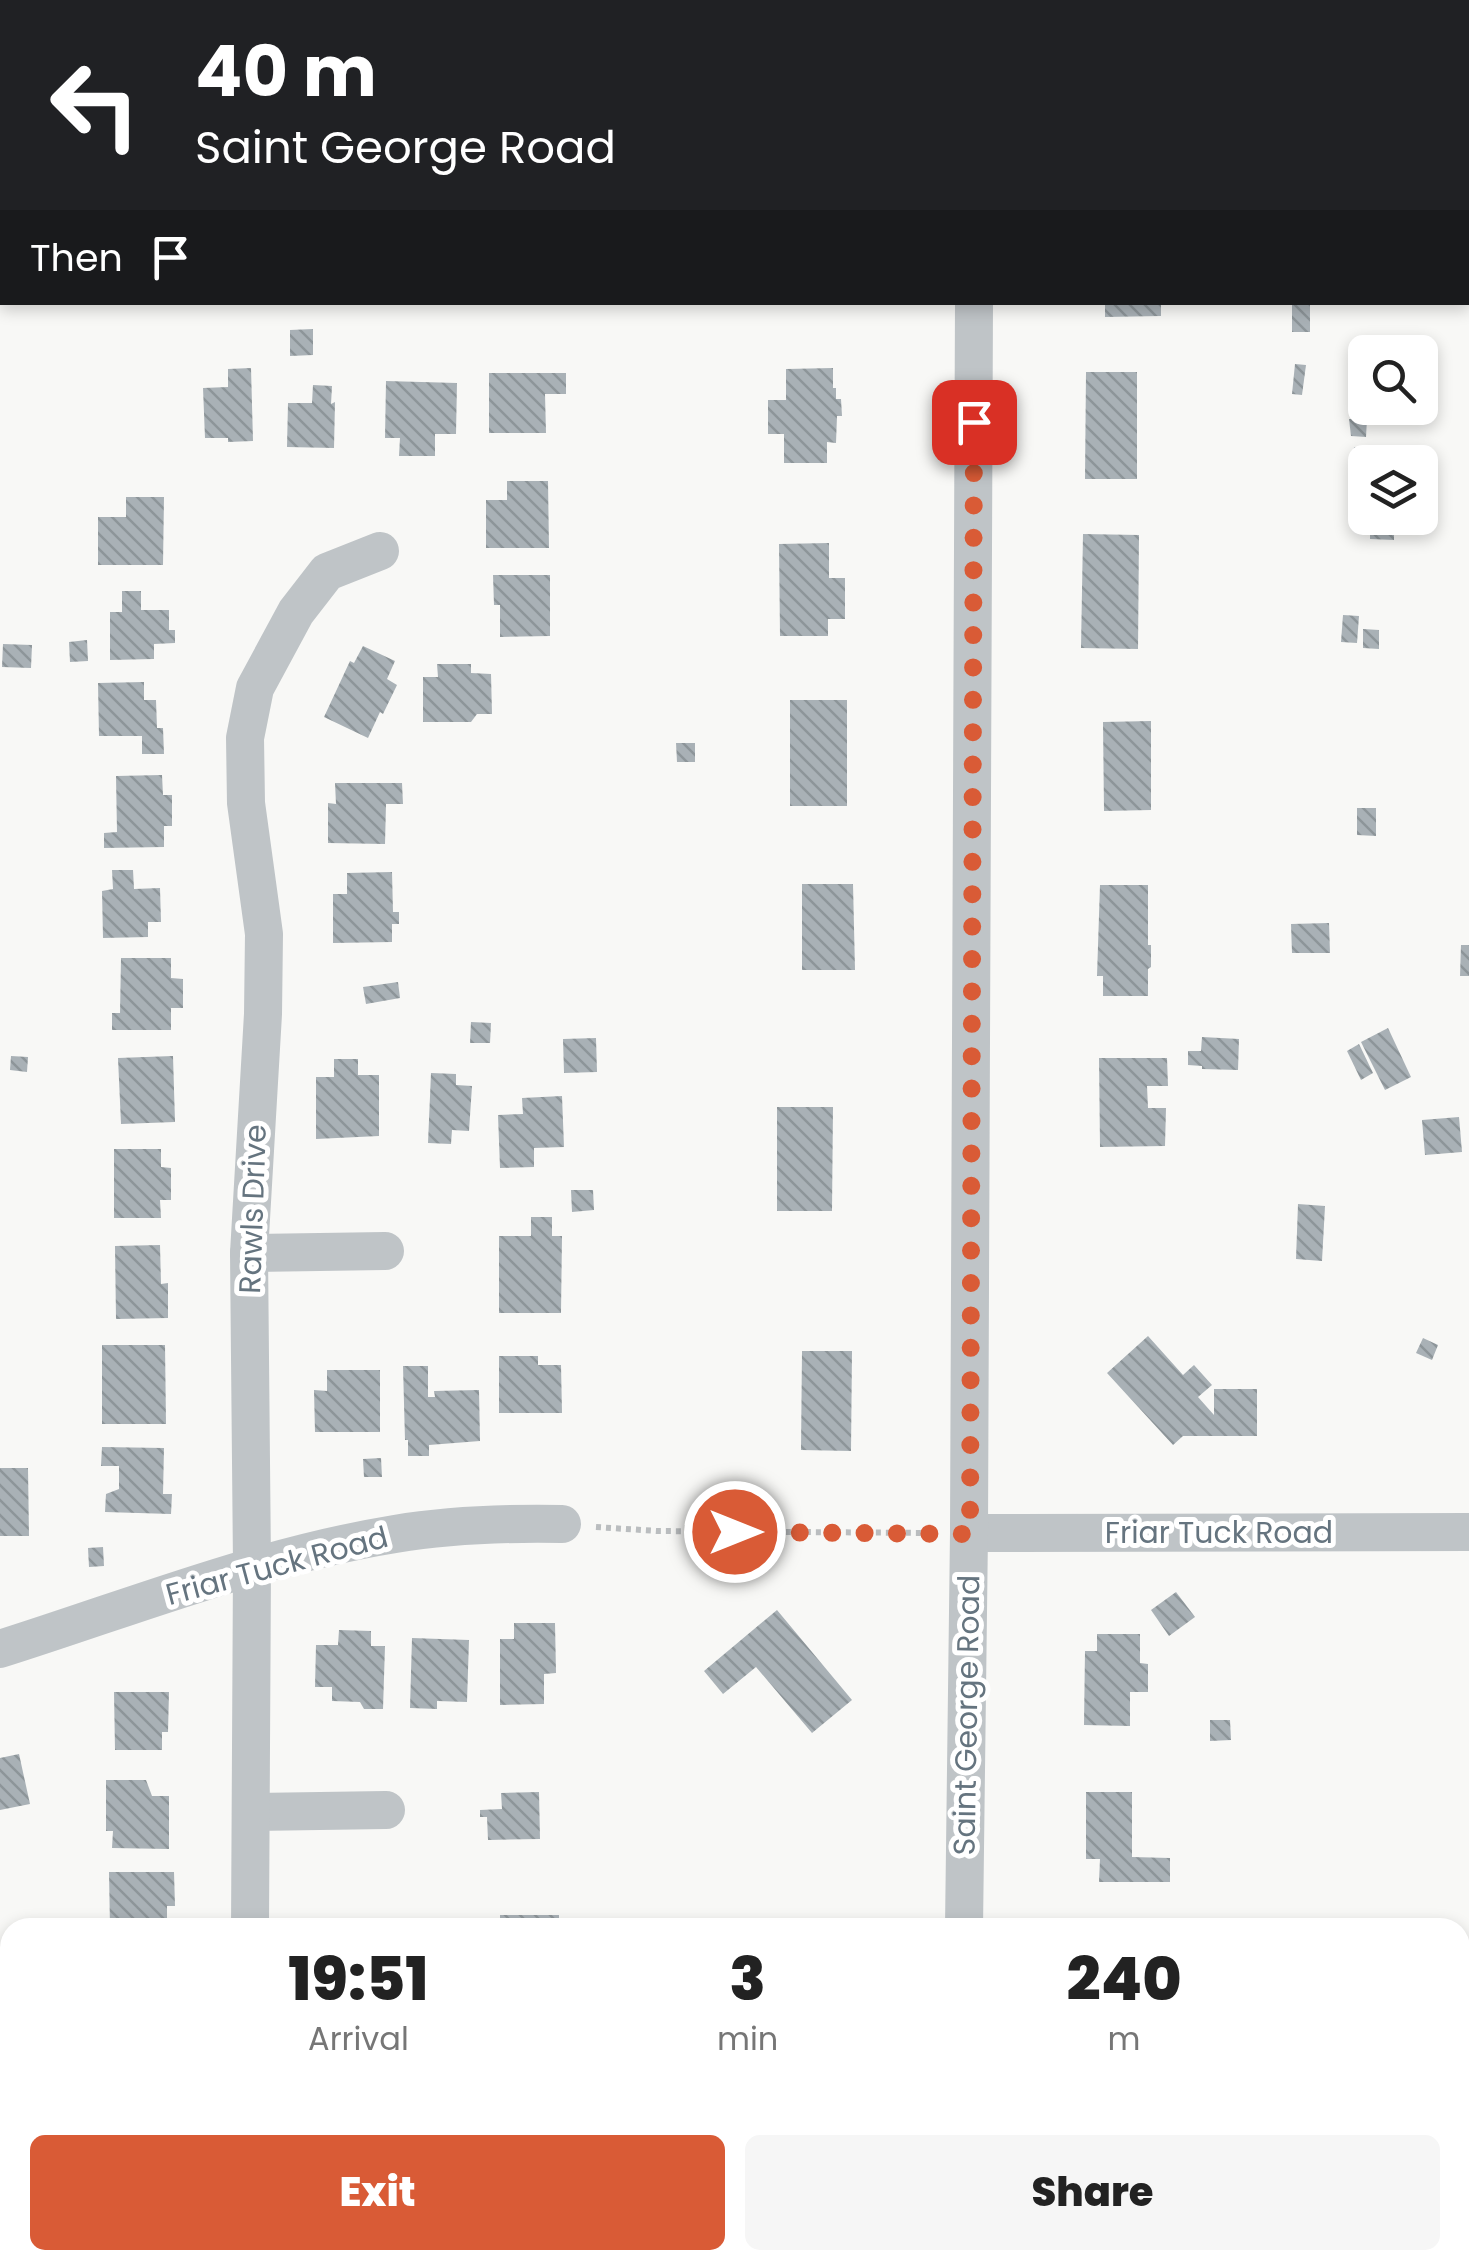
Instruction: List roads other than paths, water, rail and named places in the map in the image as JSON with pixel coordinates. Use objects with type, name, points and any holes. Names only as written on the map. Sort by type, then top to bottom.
[{"type":"street","name":"Saint George Road","points":[[964,1918],[970,1534],[974,305]]},
{"type":"street","name":"Rawls Drive","points":[[250,1918],[252,1566],[248,1253],[263,1014],[264,934],[246,803],[245,738],[255,688],[296,612],[327,572],[380,550]]},
{"type":"street","points":[[248,1253],[385,1251]]},
{"type":"street","name":"Friar Tuck Road","points":[[0,1648],[252,1566],[320,1549],[397,1533],[518,1523],[562,1524]]},
{"type":"street","name":"Friar Tuck Road","points":[[970,1534],[1469,1532]]},
{"type":"street","points":[[251,1812],[386,1810]]}]
